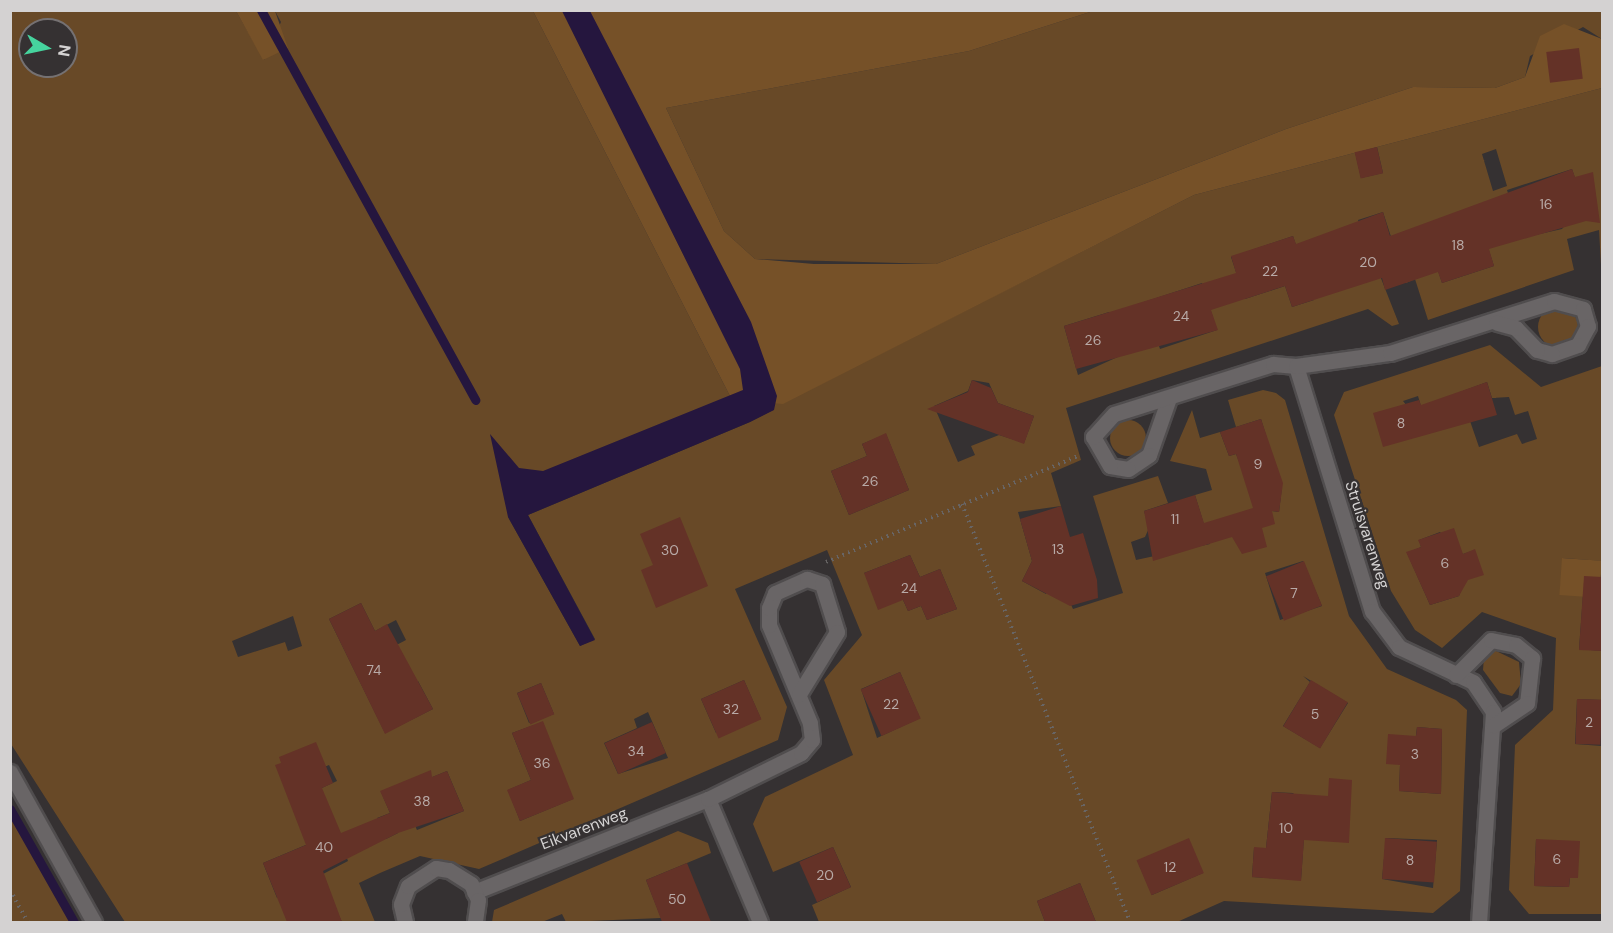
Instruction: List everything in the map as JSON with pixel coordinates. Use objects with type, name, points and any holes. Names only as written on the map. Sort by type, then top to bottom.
[{"type":"street","points":[[1169,398],[1149,455],[1137,465],[1110,466],[1097,448],[1093,437],[1106,419],[1169,398],[1273,364],[1296,366],[1390,353],[1497,323],[1563,301],[1583,309],[1588,333],[1578,345],[1544,353],[1516,328],[1497,323]]},
{"type":"street","name":"Struisvarenweg","points":[[1296,366],[1372,610],[1400,647],[1481,688],[1494,725],[1479,922]]},
{"type":"street","points":[[799,694],[837,632],[822,584],[807,579]]},
{"type":"street","name":"Eikvarenweg","points":[[474,892],[708,799],[801,753],[812,740],[799,694],[769,625],[769,608],[775,593],[807,579]]},
{"type":"street","points":[[1456,675],[1491,640],[1516,645],[1532,658],[1527,702],[1494,725]]},
{"type":"street","points":[[10,772],[94,922]]},
{"type":"street","points":[[708,799],[760,922]]},
{"type":"street","points":[[405,922],[401,904],[408,886],[423,872],[449,870],[474,892],[475,922]]},
{"type":"path","points":[[807,579],[831,558],[1097,448]]},
{"type":"path","points":[[962,504],[1130,922]]},
{"type":"path","points":[[10,890],[28,922]]},
{"type":"shaded area","points":[[10,11],[236,11],[264,60],[281,22],[275,11],[533,11],[732,400],[508,504],[508,517],[580,646],[595,639],[528,515],[750,422],[773,410],[777,396],[783,403],[1194,195],[1355,153],[1361,178],[1383,173],[1377,147],[1602,88],[1602,282],[1599,230],[1567,239],[1574,270],[1428,320],[1415,279],[1406,283],[1383,212],[1358,220],[1399,324],[1392,326],[1368,309],[1066,408],[1081,460],[1051,473],[1061,506],[1018,512],[1032,561],[1022,581],[1046,594],[1057,574],[1073,609],[1123,593],[1093,496],[1158,476],[1168,503],[1144,511],[1149,528],[1145,537],[1131,542],[1136,560],[1210,544],[1195,495],[1212,490],[1206,469],[1170,461],[1192,410],[1200,438],[1220,432],[1229,456],[1236,454],[1258,509],[1279,512],[1282,487],[1261,419],[1236,427],[1228,400],[1263,390],[1276,393],[1285,400],[1349,616],[1387,669],[1456,700],[1467,710],[1460,891],[1433,913],[1224,901],[1177,922],[1096,922],[1080,883],[1037,901],[1045,922],[819,922],[812,905],[851,887],[833,847],[773,872],[753,824],[765,797],[853,755],[824,680],[862,635],[827,550],[735,589],[787,707],[778,740],[479,869],[420,856],[380,873],[359,883],[375,922],[342,922],[337,912],[311,922],[125,922],[11,744]],"holes":[[[1496,149],[1507,186],[1493,191],[1482,154]],[[1572,169],[1583,202],[1562,229],[1522,238],[1507,190]],[[1475,208],[1494,266],[1442,283],[1423,225]],[[1293,236],[1314,300],[1292,307],[1285,286],[1245,299],[1231,257]],[[1202,283],[1217,330],[1160,349],[1144,302]],[[1109,312],[1122,355],[1078,375],[1064,326]],[[972,380],[989,383],[998,403],[1034,416],[1024,443],[999,435],[971,446],[975,455],[958,462],[934,406],[968,391]],[[886,434],[909,490],[849,515],[831,471],[867,456],[862,444]],[[910,555],[920,577],[940,569],[957,609],[927,620],[921,606],[908,611],[903,600],[864,573]],[[1303,561],[1322,606],[1280,620],[1265,573]],[[361,603],[375,631],[396,620],[406,640],[385,651],[403,689],[418,681],[433,709],[385,733],[329,619]],[[293,616],[302,646],[288,651],[285,642],[238,657],[232,641]],[[900,672],[920,718],[877,738],[861,689]],[[1303,676],[1348,703],[1320,748],[1283,726],[1310,682]],[[744,680],[761,719],[716,733],[701,699]],[[541,683],[554,714],[529,723],[517,693]],[[648,712],[668,758],[618,774],[604,743],[637,728],[634,719]],[[534,725],[573,799],[520,821],[508,790],[531,780],[512,733]],[[1417,727],[1442,729],[1441,794],[1399,791],[1400,765],[1415,743]],[[329,765],[337,781],[311,793],[303,776]],[[447,771],[464,811],[417,830],[411,817],[394,824],[398,833],[386,839],[377,818],[390,813],[381,792],[401,790]],[[1272,792],[1293,793],[1306,808],[1301,880],[1252,877],[1254,848],[1266,848]],[[296,818],[344,851],[348,861],[277,898],[263,863],[308,844]],[[1386,838],[1437,840],[1433,888],[1382,879]],[[1137,860],[1203,873],[1152,895]]]},
{"type":"shaded area","points":[[236,11],[275,11],[288,48],[263,60]]},
{"type":"shaded area","points":[[533,11],[1093,11],[969,51],[666,108],[724,231],[755,259],[814,264],[936,264],[1286,129],[1413,87],[1495,88],[1525,77],[1540,36],[1564,24],[1602,39],[1602,88],[1194,195],[783,404],[732,400]]},
{"type":"shaded area","points":[[562,11],[590,11],[751,322],[777,396],[774,410],[750,422],[528,515],[595,640],[580,646],[508,517],[490,434],[519,468],[543,471],[743,390],[740,369]]},
{"type":"shaded area","points":[[1093,11],[1602,11],[1602,39],[1583,27],[1530,56],[1525,77],[1495,88],[1413,87],[1286,129],[936,264],[755,259],[724,231],[666,108],[969,51]]},
{"type":"shaded area","points":[[1558,307],[1572,313],[1578,327],[1572,341],[1558,347],[1544,341],[1538,327],[1544,313]]},
{"type":"shaded area","points":[[1490,345],[1541,387],[1602,366],[1602,561],[1563,558],[1560,595],[1583,595],[1579,649],[1602,651],[1602,700],[1577,699],[1575,744],[1602,746],[1602,914],[1529,914],[1509,890],[1515,745],[1553,710],[1556,638],[1482,612],[1442,648],[1415,630],[1391,591],[1334,415],[1344,392]],"holes":[[[1487,382],[1492,398],[1509,397],[1515,415],[1528,411],[1537,439],[1522,444],[1517,434],[1479,447],[1460,392]],[[1418,396],[1429,434],[1403,401]],[[1440,532],[1463,554],[1475,550],[1459,596],[1430,605],[1407,553],[1421,547],[1419,540]],[[1536,839],[1570,878],[1569,887],[1534,886]]]},
{"type":"shaded area","points":[[1128,420],[1140,426],[1146,438],[1140,450],[1128,456],[1116,450],[1110,438],[1116,426]]},
{"type":"shaded area","points":[[1562,558],[1602,561],[1599,598],[1559,595]]},
{"type":"shaded area","points":[[1494,650],[1519,662],[1521,684],[1512,696],[1500,693],[1483,670],[1484,657]]},
{"type":"shaded area","points":[[11,805],[25,834],[79,922],[11,922]]},
{"type":"shaded area","points":[[678,831],[708,843],[711,853],[646,880],[661,918],[566,922],[562,914],[542,922],[492,922],[494,910]]},
{"type":"building","points":[[1579,48],[1583,79],[1550,83],[1546,52]]},
{"type":"building","points":[[1377,147],[1383,173],[1361,178],[1355,152]]},
{"type":"building","points":[[1572,169],[1575,177],[1593,172],[1600,223],[1586,221],[1489,249],[1494,266],[1442,283],[1438,272],[1385,290],[1382,278],[1292,307],[1285,286],[1211,310],[1218,330],[1076,369],[1064,326],[1236,273],[1231,256],[1293,236],[1296,244],[1383,212],[1390,236]]},
{"type":"building","points":[[972,380],[991,388],[998,403],[1034,416],[1024,444],[927,409],[968,392]]},
{"type":"building","points":[[1487,382],[1497,415],[1383,447],[1373,413],[1419,400],[1421,405]]},
{"type":"building","points":[[1261,419],[1283,483],[1279,512],[1272,511],[1275,524],[1262,528],[1267,547],[1242,554],[1232,537],[1153,561],[1144,511],[1195,495],[1204,523],[1253,508],[1236,454],[1229,456],[1220,432]]},
{"type":"building","points":[[886,433],[909,490],[849,515],[831,471],[867,456],[862,444]]},
{"type":"building","points":[[1061,506],[1070,537],[1083,533],[1097,580],[1098,598],[1070,606],[1022,581],[1032,561],[1020,519]]},
{"type":"building","points":[[680,517],[708,586],[656,608],[641,570],[653,565],[640,534]]},
{"type":"building","points":[[1454,528],[1463,554],[1475,549],[1484,575],[1468,580],[1459,596],[1430,605],[1406,552],[1421,547],[1418,540]]},
{"type":"building","points":[[910,555],[920,577],[940,569],[957,609],[927,620],[921,606],[908,611],[903,600],[878,610],[864,573]]},
{"type":"building","points":[[1304,561],[1322,606],[1284,621],[1266,576]]},
{"type":"building","points":[[1584,576],[1602,577],[1602,651],[1579,650]]},
{"type":"building","points":[[361,603],[375,631],[387,624],[433,709],[385,734],[329,619]]},
{"type":"building","points":[[900,672],[921,719],[881,736],[861,689]]},
{"type":"building","points":[[744,680],[761,719],[719,738],[701,699]]},
{"type":"building","points":[[1311,680],[1348,702],[1320,748],[1283,726]]},
{"type":"building","points":[[541,683],[554,714],[530,724],[517,693]]},
{"type":"building","points":[[1577,699],[1602,700],[1600,745],[1575,744]]},
{"type":"building","points":[[543,721],[574,799],[520,821],[507,790],[531,780],[512,733]]},
{"type":"building","points":[[652,722],[666,753],[618,774],[604,743]]},
{"type":"building","points":[[1417,727],[1442,729],[1441,794],[1399,791],[1400,765],[1386,764],[1388,734],[1416,736]]},
{"type":"building","points":[[316,742],[333,783],[322,788],[341,833],[390,813],[380,791],[431,770],[432,777],[447,771],[464,811],[398,833],[323,871],[342,922],[287,922],[263,863],[306,845],[275,765],[281,763],[279,757]]},
{"type":"building","points":[[1329,778],[1352,780],[1349,843],[1304,840],[1301,881],[1252,877],[1254,847],[1266,848],[1272,792],[1328,796]]},
{"type":"building","points":[[1189,838],[1204,873],[1151,895],[1137,860]]},
{"type":"building","points":[[1385,838],[1437,842],[1434,883],[1382,879]]},
{"type":"building","points":[[1536,839],[1580,841],[1578,878],[1570,878],[1569,887],[1534,886]]},
{"type":"building","points":[[833,847],[851,887],[817,902],[799,862]]},
{"type":"building","points":[[687,863],[711,922],[662,922],[646,880]]},
{"type":"building","points":[[1080,883],[1096,922],[1045,922],[1037,901]]},
{"type":"waterway","points":[[261,10],[475,400]]},
{"type":"waterway","points":[[10,809],[74,922]]}]
